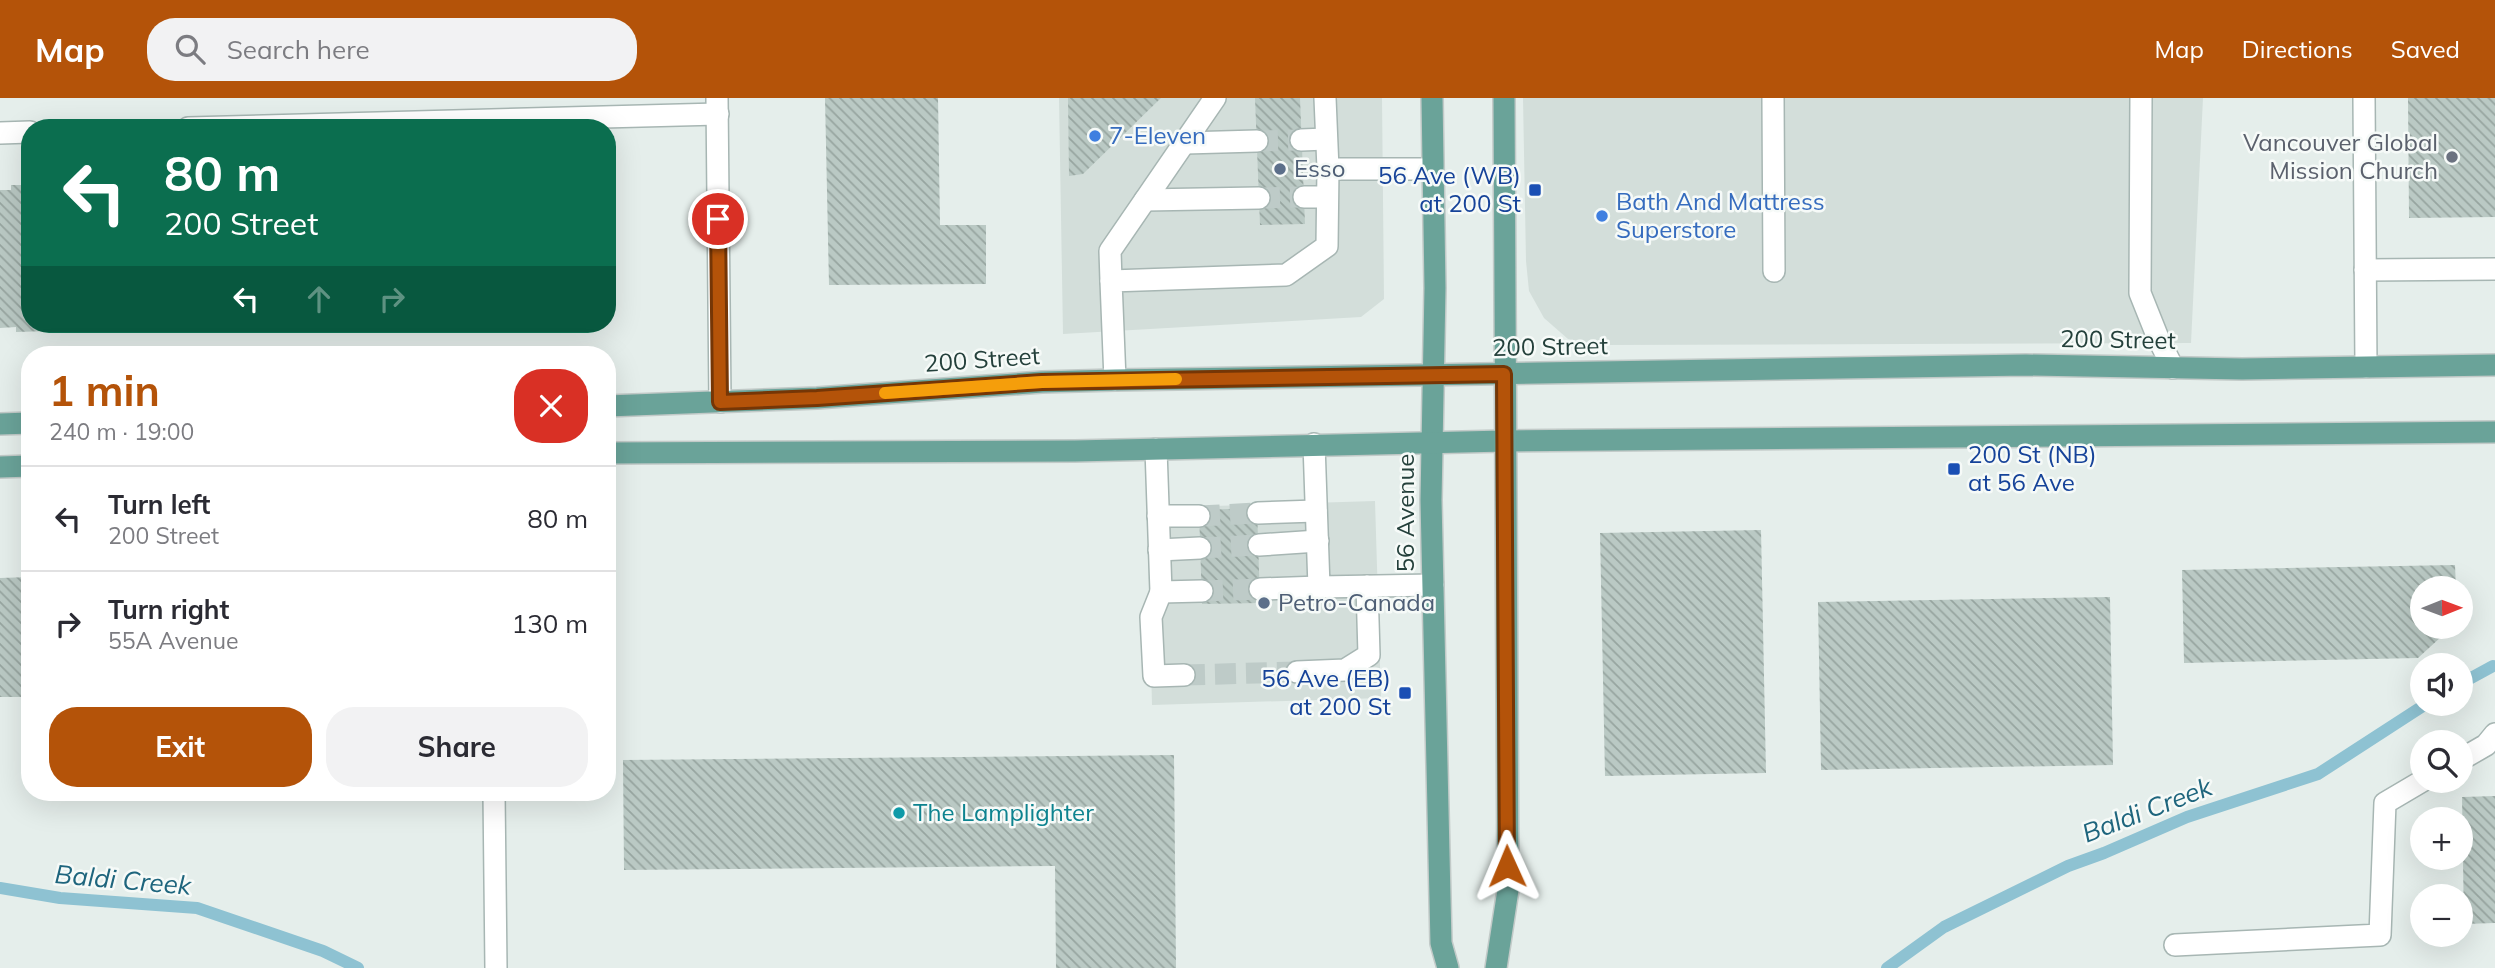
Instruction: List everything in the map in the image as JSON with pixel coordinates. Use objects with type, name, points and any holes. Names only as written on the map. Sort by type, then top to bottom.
[{"type":"main road","name":"56 Avenue","points":[[1432,98],[1435,288],[1433,585],[1441,943],[1448,968]]},
{"type":"main road","points":[[1496,968],[1508,890],[1504,98]]},
{"type":"main road","name":"200 Street","points":[[616,406],[817,398],[1042,382],[1115,380],[2026,365],[2173,368],[2495,365]]},
{"type":"main road","points":[[0,424],[21,423]]},
{"type":"main road","points":[[616,453],[2495,432]]},
{"type":"main road","points":[[0,467],[21,467]]},
{"type":"street","points":[[1115,380],[1110,251],[1215,98]]},
{"type":"street","points":[[1111,281],[1286,275],[1327,246],[1325,98]]},
{"type":"street","points":[[1773,98],[1774,271]]},
{"type":"street","points":[[2141,98],[2140,293],[2173,368]]},
{"type":"street","points":[[2364,98],[2365,367]]},
{"type":"street","points":[[405,119],[718,106],[720,402]]},
{"type":"street","points":[[0,133],[21,132]]},
{"type":"street","points":[[1301,140],[1326,139]]},
{"type":"street","points":[[1185,143],[1257,141]]},
{"type":"street","points":[[1328,169],[1433,169]]},
{"type":"street","points":[[1304,197],[1327,197]]},
{"type":"street","points":[[1144,200],[1259,198]]},
{"type":"street","points":[[2365,270],[2495,269]]},
{"type":"street","points":[[1314,444],[1319,587]]},
{"type":"street","points":[[1156,449],[1161,592],[1151,617],[1154,676],[1184,675]]},
{"type":"street","points":[[1258,513],[1316,512]]},
{"type":"street","points":[[1158,516],[1199,516]]},
{"type":"street","points":[[1259,545],[1318,541]]},
{"type":"street","points":[[1159,550],[1200,548]]},
{"type":"street","points":[[1260,589],[1433,585]]},
{"type":"street","points":[[1297,672],[1345,670],[1369,654],[1367,586]]},
{"type":"street","points":[[1161,592],[1202,591]]},
{"type":"street","points":[[2473,752],[2486,745],[2495,734]]},
{"type":"street","points":[[2175,945],[2380,934],[2385,803],[2410,788]]},
{"type":"street","points":[[494,801],[496,968]]},
{"type":"shaded area","points":[[1059,98],[1382,98],[1384,299],[1361,317],[1063,334]]},
{"type":"shaded area","points":[[1523,98],[2203,98],[2191,343],[1600,345],[1568,339],[1544,318],[1529,291]]},
{"type":"shaded area","name":"Petro-Canada","points":[[1375,501],[1381,698],[1152,705],[1147,508]]},
{"type":"building","points":[[825,98],[938,98],[940,225],[986,225],[986,284],[829,285]]},
{"type":"building","name":"7-Eleven","points":[[1068,98],[1161,98],[1083,174],[1069,176]]},
{"type":"building","name":"Esso","points":[[1255,98],[1300,98],[1305,224],[1260,225]]},
{"type":"building","name":"Vancouver Global Mission Church","points":[[2408,98],[2495,98],[2495,217],[2409,218]]},
{"type":"building","points":[[11,185],[21,185],[21,332],[16,332],[16,327],[0,328],[0,190],[11,190]]},
{"type":"building","points":[[1257,508],[1260,603],[1202,604],[1199,510]]},
{"type":"building","points":[[1761,530],[1766,773],[1605,776],[1600,533]]},
{"type":"building","points":[[2455,565],[2455,576],[2410,576],[2410,639],[2439,639],[2423,653],[2410,653],[2410,658],[2184,663],[2182,570]]},
{"type":"building","points":[[21,577],[21,697],[0,697],[0,578]]},
{"type":"building","points":[[2110,597],[2113,765],[1821,770],[1818,602]]},
{"type":"building","name":"The Lamplighter","points":[[1174,755],[1176,968],[1056,968],[1055,866],[624,870],[623,760]]},
{"type":"building","points":[[2495,796],[2495,923],[2473,924],[2473,884],[2463,884],[2463,870],[2473,870],[2473,807],[2462,807],[2462,797]]},
{"type":"waterway","name":"Baldi Creek","points":[[2473,677],[2493,666]]},
{"type":"waterway","name":"Baldi Creek","points":[[1887,968],[1944,927],[2068,866],[2187,817],[2318,774],[2410,714]]},
{"type":"waterway","name":"Baldi Creek","points":[[0,888],[60,898],[197,908],[323,951],[358,968]]},
{"type":"tunnel","points":[[1257,141],[1301,140]]},
{"type":"tunnel","points":[[1259,198],[1304,197]]},
{"type":"tunnel","points":[[1199,516],[1258,513]]},
{"type":"tunnel","points":[[1200,548],[1259,545]]},
{"type":"tunnel","points":[[1202,591],[1260,589]]},
{"type":"tunnel","points":[[1184,675],[1297,672]]},
{"type":"slow traffic","points":[[885,393],[1042,382],[1176,379]]},
{"type":"place","name":"7-Eleven","points":[[1095,136]]},
{"type":"place","name":"Vancouver Global Mission Church","points":[[2452,157]]},
{"type":"place","name":"Esso","points":[[1280,169]]},
{"type":"place","name":"56 Ave (WB) at 200 St","points":[[1535,190]]},
{"type":"place","name":"Bath And Mattress Superstore","points":[[1602,216]]},
{"type":"place","name":"200 St (NB) at 56 Ave","points":[[1954,469]]},
{"type":"place","name":"Petro-Canada","points":[[1264,603]]},
{"type":"place","name":"56 Ave (EB) at 200 St","points":[[1405,693]]},
{"type":"place","name":"The Lamplighter","points":[[899,813]]},
{"type":"route","points":[[718,219],[720,402],[1042,382],[1504,374],[1507,866]]}]
